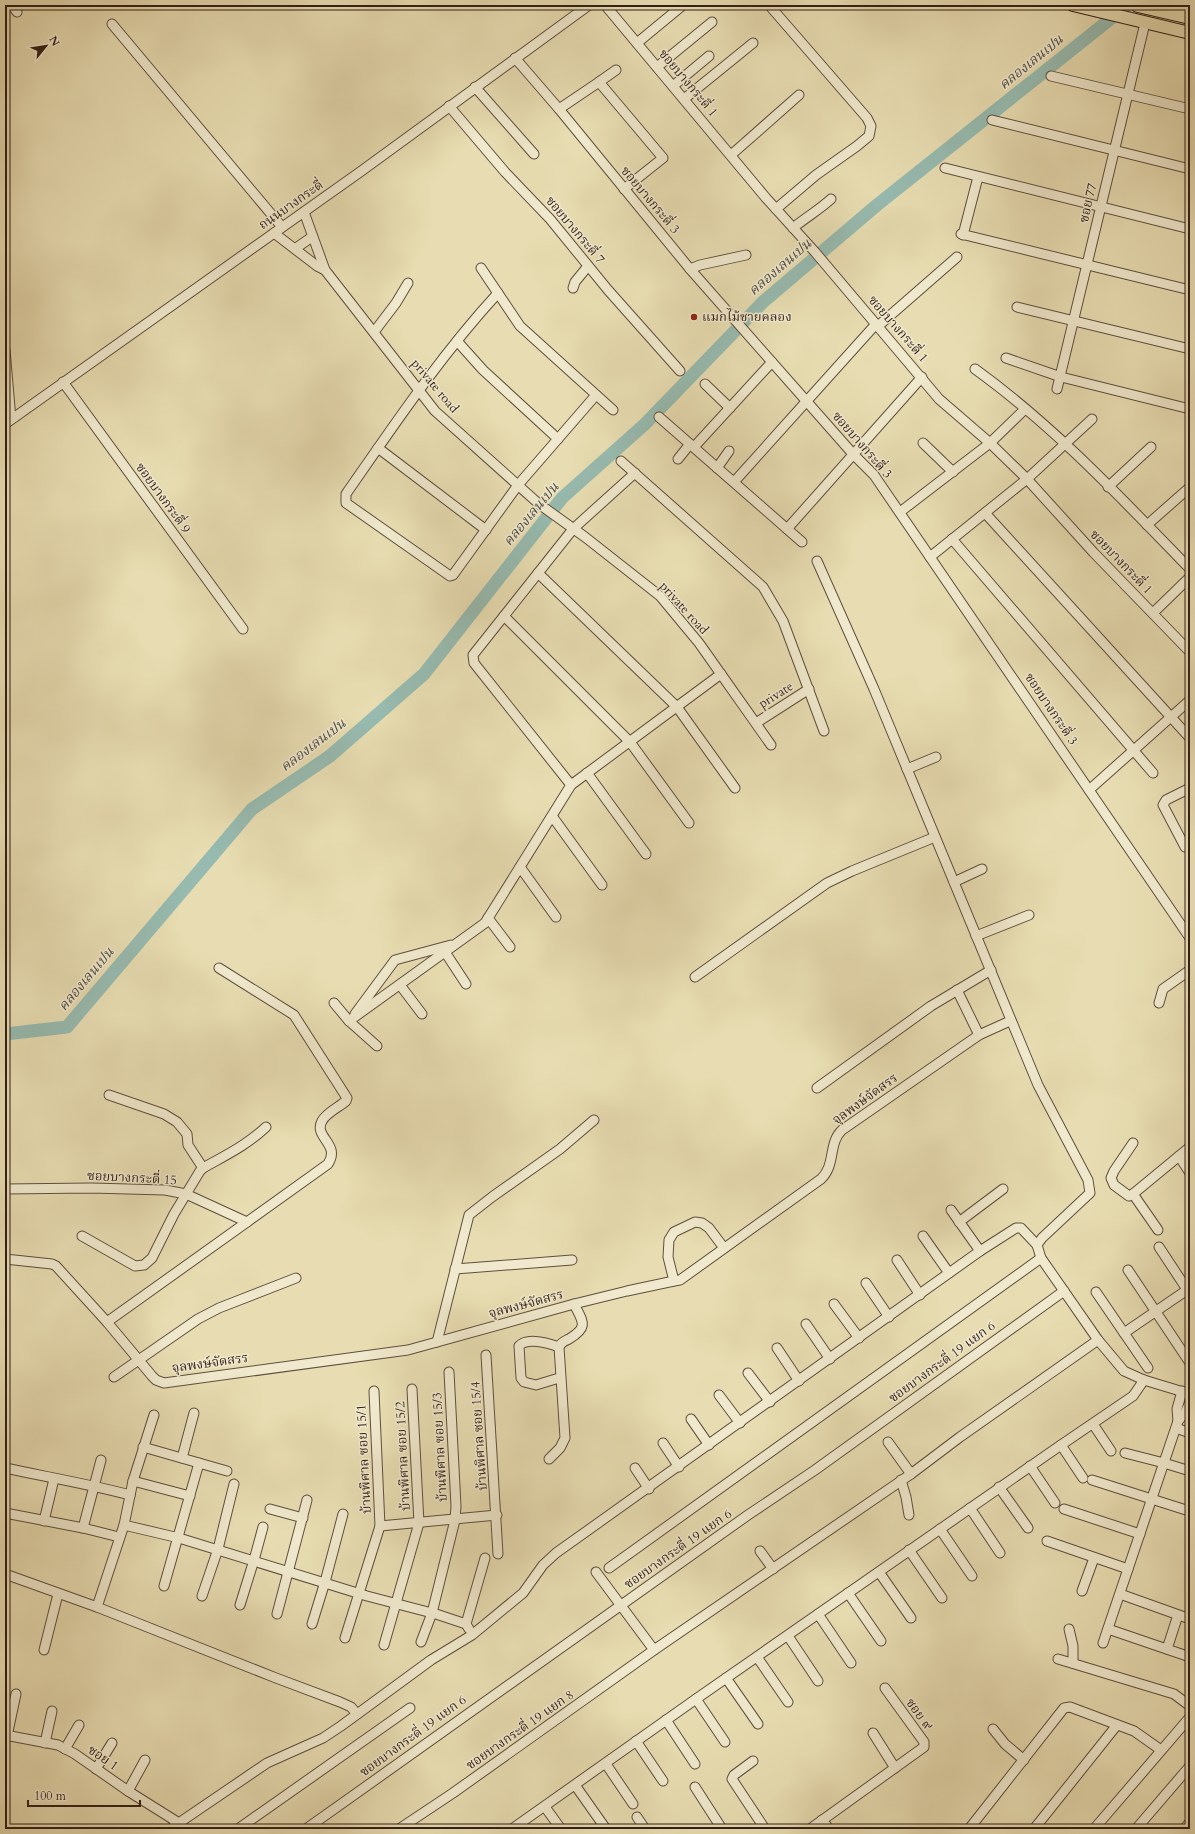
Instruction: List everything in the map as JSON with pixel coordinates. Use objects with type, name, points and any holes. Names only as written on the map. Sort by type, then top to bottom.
[{"type":"highway","points":[[1139,5],[1190,17]]},
{"type":"highway","points":[[1171,5],[1190,10]]},
{"type":"main road","points":[[1073,5],[1190,33]]},
{"type":"street","name":"ถนนบางกระดี่","points":[[8,422],[304,212],[589,5]]},
{"type":"street","name":"ซอยบางกระดี่ 1","points":[[605,5],[776,209],[809,247],[819,256],[940,398],[1027,479],[1094,553],[1190,652]]},
{"type":"street","points":[[638,43],[682,5]]},
{"type":"street","points":[[769,5],[867,118],[872,129],[869,136],[816,175],[776,209]]},
{"type":"street","points":[[657,67],[712,22]]},
{"type":"street","name":"ซอย 77","points":[[1057,389],[1145,22]]},
{"type":"street","points":[[112,24],[282,227]]},
{"type":"street","points":[[684,99],[753,43]]},
{"type":"street","points":[[673,86],[709,56]]},
{"type":"street","name":"ซอยบางกระดี่ 3","points":[[515,58],[559,109],[690,269],[853,454],[874,475],[994,648],[1190,938]]},
{"type":"street","points":[[559,109],[616,70]]},
{"type":"street","points":[[1051,76],[1190,109]]},
{"type":"street","points":[[599,82],[666,161],[624,189]]},
{"type":"street","points":[[475,87],[534,154]]},
{"type":"street","points":[[731,155],[799,95]]},
{"type":"street","name":"ซอยบางกระดี่ 7","points":[[449,106],[505,172],[550,219],[588,266],[680,371]]},
{"type":"street","points":[[992,120],[1190,169]]},
{"type":"street","points":[[945,168],[1190,229]]},
{"type":"street","points":[[978,177],[962,234],[1190,290]]},
{"type":"street","points":[[793,228],[805,218],[817,212],[831,199]]},
{"type":"street","points":[[304,212],[325,270]]},
{"type":"street","points":[[274,233],[296,248],[317,266],[325,270]]},
{"type":"street","points":[[296,248],[312,237]]},
{"type":"street","points":[[690,269],[700,265],[746,255]]},
{"type":"street","points":[[734,482],[806,401],[877,325],[957,257]]},
{"type":"street","points":[[573,288],[575,282],[588,266]]},
{"type":"street","points":[[481,268],[520,326],[613,410]]},
{"type":"street","name":"private road","points":[[325,270],[420,389],[435,411],[539,504],[585,537],[660,596],[689,630],[771,744]]},
{"type":"street","points":[[374,332],[396,303],[408,283]]},
{"type":"street","points":[[498,293],[457,341],[420,389],[346,494],[346,504],[448,576],[453,575],[518,485],[596,395]]},
{"type":"street","points":[[1016,307],[1190,349]]},
{"type":"street","points":[[457,341],[483,370],[558,439]]},
{"type":"street","points":[[5,350],[8,422]]},
{"type":"street","points":[[1006,358],[1061,377],[1190,409]]},
{"type":"street","points":[[678,459],[730,408],[772,362]]},
{"type":"street","points":[[975,369],[1002,388],[1065,444],[1190,569]]},
{"type":"street","points":[[787,529],[922,377]]},
{"type":"street","name":"ซอยบางกระดี่ 9","points":[[63,382],[242,629]]},
{"type":"street","points":[[705,384],[730,408]]},
{"type":"street","points":[[900,512],[990,443],[1025,409]]},
{"type":"street","points":[[659,417],[802,542]]},
{"type":"street","points":[[930,557],[1027,479],[1092,419]]},
{"type":"street","points":[[923,443],[953,472]]},
{"type":"street","points":[[1108,487],[1151,447]]},
{"type":"street","points":[[378,448],[486,530]]},
{"type":"street","points":[[717,468],[730,451]]},
{"type":"street","points":[[622,461],[763,587],[783,621],[810,689],[824,731]]},
{"type":"street","points":[[571,785],[472,659],[473,655],[572,529],[635,473]]},
{"type":"street","points":[[1147,525],[1190,487]]},
{"type":"street","points":[[985,513],[1190,738]]},
{"type":"street","points":[[952,539],[1153,773]]},
{"type":"street","points":[[817,561],[874,689],[991,970],[1010,1021],[1038,1084],[1090,1186],[1090,1193],[1042,1238],[1037,1245]]},
{"type":"street","points":[[538,573],[677,706],[735,788]]},
{"type":"street","points":[[1153,613],[1190,577]]},
{"type":"street","points":[[504,616],[630,742],[689,823]]},
{"type":"street","points":[[353,1019],[485,923],[571,785],[721,674]]},
{"type":"street","name":"private","points":[[756,723],[810,689]]},
{"type":"street","points":[[1089,790],[1190,700]]},
{"type":"street","points":[[907,769],[936,757]]},
{"type":"street","points":[[587,773],[646,854]]},
{"type":"street","points":[[1185,847],[1163,805],[1166,800],[1190,788]]},
{"type":"street","points":[[552,816],[602,885]]},
{"type":"street","points":[[695,977],[827,884],[852,871],[935,837]]},
{"type":"street","points":[[520,867],[556,918]]},
{"type":"street","points":[[954,882],[982,869]]},
{"type":"street","points":[[976,936],[1029,915]]},
{"type":"street","points":[[488,918],[510,947]]},
{"type":"street","points":[[353,1019],[395,960],[456,944]]},
{"type":"street","points":[[445,952],[466,984]]},
{"type":"street","points":[[108,1322],[328,1164],[332,1158],[332,1151],[320,1131],[320,1125],[324,1118],[346,1101],[347,1098],[294,1015],[219,968]]},
{"type":"street","points":[[817,1088],[931,1006],[991,970]]},
{"type":"street","points":[[1159,1003],[1163,989],[1190,970]]},
{"type":"street","points":[[400,985],[422,1014]]},
{"type":"street","points":[[957,990],[978,1035]]},
{"type":"street","points":[[334,1003],[353,1019]]},
{"type":"street","name":"จุลพงษ์จัดสรร","points":[[5,1259],[52,1264],[56,1266],[108,1322],[156,1380],[164,1383],[408,1350],[574,1304],[680,1280],[824,1176],[830,1166],[836,1139],[842,1130],[978,1035],[1010,1021]]},
{"type":"street","points":[[110,1095],[164,1114],[177,1122],[187,1134],[188,1145],[203,1168]]},
{"type":"street","points":[[437,1342],[469,1215],[560,1149],[594,1120]]},
{"type":"street","points":[[82,1236],[135,1266],[140,1267],[152,1258],[174,1214],[203,1168],[238,1149],[266,1127]]},
{"type":"street","points":[[1134,1143],[1114,1171],[1111,1178],[1114,1185],[1129,1196],[1134,1194],[1190,1147]]},
{"type":"street","points":[[1179,1156],[1190,1173]]},
{"type":"street","name":"ซอยบางกระดี่ 15","points":[[5,1189],[91,1188],[165,1190],[186,1194],[247,1222]]},
{"type":"street","points":[[960,1222],[1003,1189]]},
{"type":"street","points":[[1134,1194],[1158,1230]]},
{"type":"street","points":[[951,1210],[980,1252]]},
{"type":"street","points":[[674,1281],[668,1257],[669,1240],[674,1232],[695,1222],[702,1223],[708,1228],[724,1248]]},
{"type":"street","points":[[170,1829],[267,1763],[323,1738],[431,1660],[472,1635],[523,1593],[547,1560],[649,1489],[980,1252],[1019,1227],[1037,1245],[1041,1258],[1098,1340],[1124,1371],[1144,1380],[1186,1393],[1177,1409],[1177,1425]]},
{"type":"street","points":[[923,1236],[950,1274]]},
{"type":"street","points":[[1124,1333],[1189,1292],[1159,1247]]},
{"type":"street","points":[[609,1568],[1041,1258]]},
{"type":"street","points":[[455,1269],[572,1260]]},
{"type":"street","points":[[897,1260],[920,1295]]},
{"type":"street","points":[[1128,1270],[1190,1363]]},
{"type":"street","points":[[114,1377],[198,1319],[219,1308],[296,1278]]},
{"type":"street","points":[[866,1283],[889,1317]]},
{"type":"street","name":"ซอยบางกระดี่ 19 แยก 6","points":[[306,1829],[620,1605],[815,1470],[1064,1291]]},
{"type":"street","points":[[1096,1292],[1148,1368]]},
{"type":"street","points":[[549,1459],[564,1441],[559,1347],[561,1343],[579,1333],[583,1327],[582,1321],[574,1304]]},
{"type":"street","points":[[834,1304],[859,1338]]},
{"type":"street","points":[[806,1324],[830,1359]]},
{"type":"street","points":[[596,1572],[654,1650],[910,1474],[1098,1340]]},
{"type":"street","points":[[559,1347],[547,1343],[526,1342],[519,1346],[521,1378],[524,1382],[536,1385],[560,1378]]},
{"type":"street","points":[[777,1348],[799,1381]]},
{"type":"street","name":"บ้านพิศาล ซอย 15/4","points":[[486,1355],[497,1515],[498,1554]]},
{"type":"street","name":"บ้านพิศาล ซอย 15/3","points":[[422,1642],[434,1614],[455,1520],[456,1506],[449,1372]]},
{"type":"street","points":[[748,1373],[770,1402]]},
{"type":"street","points":[[514,1829],[636,1741],[999,1487],[1133,1396],[1144,1380]]},
{"type":"street","name":"บ้านพิศาล ซอย 15/2","points":[[384,1645],[419,1523],[412,1389]]},
{"type":"street","name":"บ้านพิศาล ซอย 15/1","points":[[345,1638],[380,1526],[374,1391]]},
{"type":"street","points":[[719,1395],[740,1423]]},
{"type":"street","points":[[1103,1643],[1177,1425],[1190,1402]]},
{"type":"street","points":[[182,1458],[194,1413]]},
{"type":"street","points":[[97,1607],[124,1525],[133,1481],[154,1415]]},
{"type":"street","points":[[691,1419],[709,1445]]},
{"type":"street","points":[[1093,1424],[1111,1452]]},
{"type":"street","points":[[1177,1425],[1190,1433]]},
{"type":"street","points":[[888,1442],[910,1474]]},
{"type":"street","points":[[662,1443],[679,1467]]},
{"type":"street","points":[[1061,1445],[1083,1478]]},
{"type":"street","points":[[143,1447],[227,1471]]},
{"type":"street","points":[[1125,1453],[1190,1471]]},
{"type":"street","points":[[83,1528],[101,1460]]},
{"type":"street","points":[[164,1586],[179,1538],[199,1463]]},
{"type":"street","points":[[1030,1466],[1055,1503]]},
{"type":"street","points":[[5,1468],[54,1480],[94,1486],[130,1495]]},
{"type":"street","points":[[635,1468],[649,1489]]},
{"type":"street","points":[[44,1521],[54,1480]]},
{"type":"street","points":[[901,1480],[909,1515]]},
{"type":"street","points":[[1092,1480],[1186,1510]]},
{"type":"street","points":[[133,1481],[190,1496]]},
{"type":"street","points":[[202,1596],[218,1550],[234,1484]]},
{"type":"street","points":[[999,1487],[1028,1528]]},
{"type":"street","points":[[277,1614],[307,1500]]},
{"type":"street","points":[[970,1508],[1000,1553]]},
{"type":"street","points":[[270,1509],[303,1518]]},
{"type":"street","points":[[1064,1509],[1140,1534]]},
{"type":"street","points":[[5,1513],[83,1528],[119,1537]]},
{"type":"street","points":[[312,1624],[343,1514]]},
{"type":"street","points":[[380,1526],[497,1515]]},
{"type":"street","points":[[124,1525],[179,1538],[325,1582],[359,1594],[466,1624],[472,1635]]},
{"type":"street","points":[[240,1605],[263,1527]]},
{"type":"street","points":[[940,1529],[972,1576]]},
{"type":"street","points":[[1047,1541],[1128,1570]]},
{"type":"street","points":[[909,1550],[942,1598]]},
{"type":"street","points":[[760,1551],[773,1569]]},
{"type":"street","points":[[466,1624],[485,1558]]},
{"type":"street","points":[[1082,1592],[1094,1558]]},
{"type":"street","points":[[879,1572],[911,1618]]},
{"type":"street","points":[[5,1574],[97,1607],[268,1676],[340,1702],[351,1707],[357,1714]]},
{"type":"street","points":[[848,1593],[881,1641]]},
{"type":"street","points":[[44,1650],[58,1594]]},
{"type":"street","points":[[1120,1594],[1190,1619]]},
{"type":"street","points":[[818,1614],[851,1663]]},
{"type":"street","points":[[1166,1649],[1178,1615]]},
{"type":"street","points":[[1069,1629],[1073,1646],[1073,1663]]},
{"type":"street","points":[[1108,1629],[1190,1657]]},
{"type":"street","points":[[788,1636],[818,1681]]},
{"type":"street","name":"ซอยบางกระดี่ 19 แยก 8","points":[[399,1829],[654,1650]]},
{"type":"street","points":[[757,1657],[788,1702]]},
{"type":"street","points":[[1058,1658],[1174,1694],[1190,1706]]},
{"type":"street","points":[[726,1678],[758,1724]]},
{"type":"street","name":"ซอย ๙","points":[[885,1688],[924,1745],[896,1768]]},
{"type":"street","points":[[6,1735],[16,1694]]},
{"type":"street","points":[[696,1699],[726,1742]]},
{"type":"street","points":[[969,1829],[1064,1708],[1070,1707],[1142,1735],[1161,1750]]},
{"type":"street","points":[[238,1829],[410,1708]]},
{"type":"street","points":[[45,1743],[52,1711]]},
{"type":"street","points":[[1094,1829],[1190,1717]]},
{"type":"street","points":[[666,1720],[695,1764]]},
{"type":"street","points":[[65,1749],[79,1725]]},
{"type":"street","points":[[1034,1829],[1117,1725]]},
{"type":"street","points":[[993,1729],[1005,1744],[1024,1760]]},
{"type":"street","points":[[810,1829],[896,1768],[873,1733]]},
{"type":"street","name":"ซอย 1","points":[[6,1735],[58,1746],[65,1749],[179,1823]]},
{"type":"street","points":[[636,1741],[663,1781]]},
{"type":"street","points":[[96,1769],[112,1743]]},
{"type":"street","points":[[128,1791],[145,1760]]},
{"type":"street","points":[[753,1761],[734,1775],[732,1780],[765,1829]]},
{"type":"street","points":[[606,1764],[633,1804]]},
{"type":"street","points":[[1136,1829],[1190,1766]]},
{"type":"street","points":[[575,1785],[606,1829]]},
{"type":"street","points":[[695,1787],[722,1829]]},
{"type":"street","points":[[544,1807],[560,1829]]},
{"type":"street","points":[[637,1817],[645,1829]]},
{"type":"street","points":[[822,1820],[829,1829]]},
{"type":"street","points":[[1184,1829],[1190,1822]]},
{"type":"waterway","name":"คลองเลนเปน","points":[[5,1034],[67,1027],[252,809],[330,756],[424,674],[562,498],[645,424],[763,302],[877,205],[1128,5]]},
{"type":"place","name":"แมกไม้ชายคลอง","points":[[694,317]]}]
